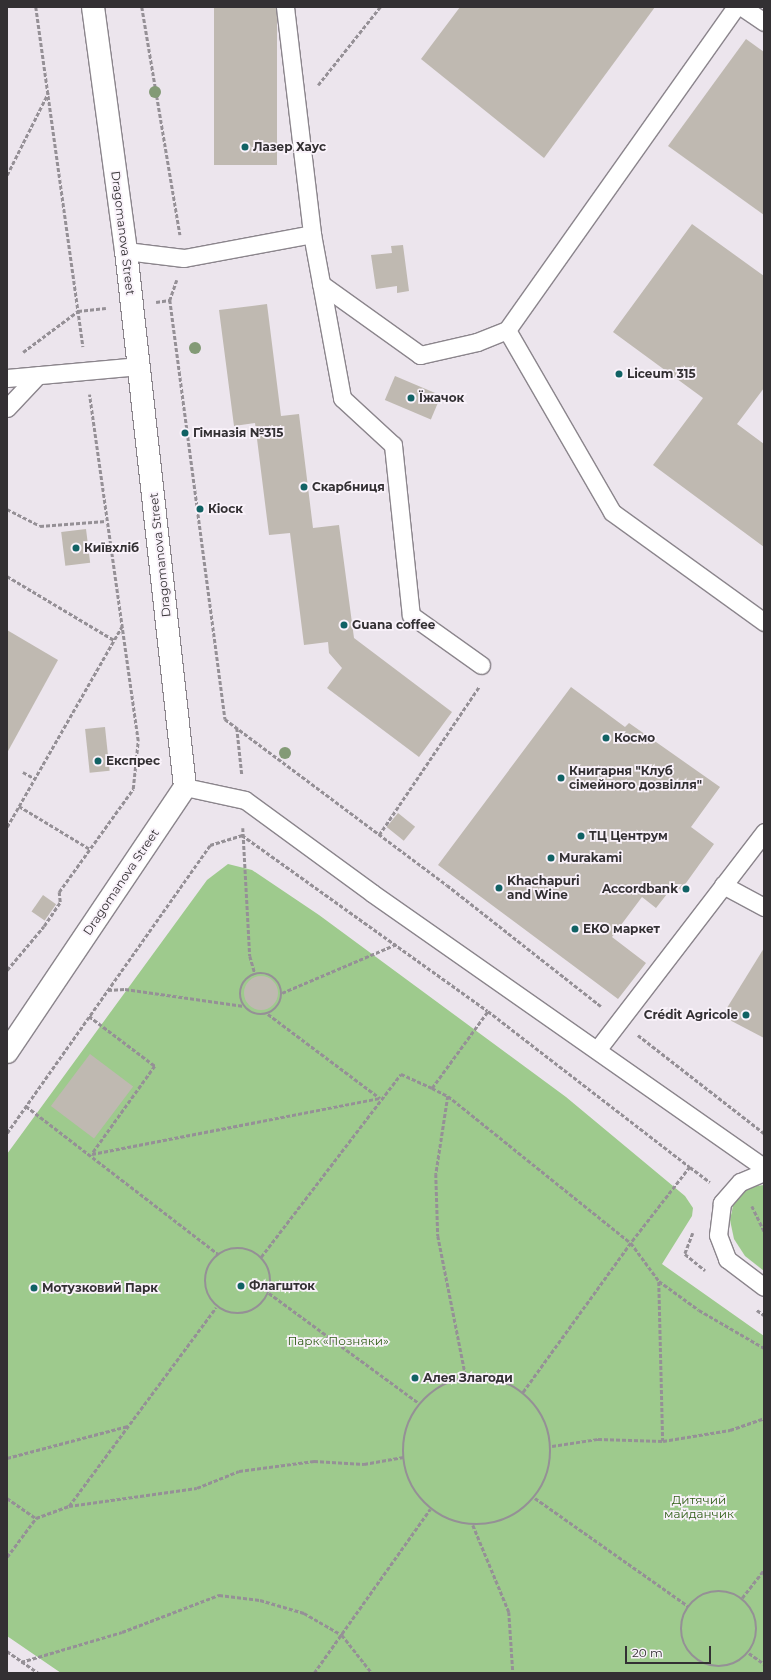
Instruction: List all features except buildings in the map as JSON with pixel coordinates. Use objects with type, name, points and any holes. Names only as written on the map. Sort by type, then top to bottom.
[{"type":"street","name":"Dragomanova Street","points":[[7,1052],[186,787],[126,251],[93,7]]},
{"type":"lane","points":[[285,7],[312,234],[342,398],[393,445],[411,615],[481,665]]},
{"type":"lane","points":[[321,284],[420,355],[477,342],[507,330],[736,7]]},
{"type":"lane","points":[[742,7],[764,22]]},
{"type":"lane","points":[[126,251],[184,258],[312,234]]},
{"type":"lane","points":[[507,330],[612,512],[764,622]]},
{"type":"lane","points":[[7,378],[139,366]]},
{"type":"lane","points":[[7,408],[38,375]]},
{"type":"lane","points":[[186,787],[245,800],[764,1167]]},
{"type":"lane","points":[[597,1050],[764,832]]},
{"type":"lane","points":[[723,885],[764,907]]},
{"type":"lane","points":[[764,1172],[740,1182],[722,1203],[718,1235],[727,1259],[764,1287]]},
{"type":"path","points":[[7,970],[44,926],[60,902],[59,892],[133,789],[138,741],[106,520],[36,7]]},
{"type":"path","points":[[142,7],[184,258],[170,300],[225,719],[619,1020],[764,1133]]},
{"type":"path","points":[[297,111],[380,7]]},
{"type":"path","points":[[7,175],[48,93]]},
{"type":"path","points":[[19,356],[78,310]]},
{"type":"path","points":[[7,509],[40,526],[106,520]]},
{"type":"path","points":[[7,576],[114,640]]},
{"type":"path","points":[[7,827],[122,626]]},
{"type":"path","points":[[379,836],[478,692],[481,665]]},
{"type":"path","points":[[23,772],[34,778]]},
{"type":"path","points":[[19,806],[90,849]]},
{"type":"path","points":[[242,835],[397,944],[488,1011],[690,1166],[631,1243],[523,1393]]},
{"type":"path","points":[[242,835],[250,956],[255,974]]},
{"type":"path","points":[[7,1133],[210,845],[242,835]]},
{"type":"path","points":[[282,993],[397,944]]},
{"type":"path","points":[[108,990],[126,989],[244,1006],[255,1014],[268,1014],[279,1006],[282,993],[273,976],[255,974]]},
{"type":"path","points":[[244,1006],[242,987],[255,974]]},
{"type":"path","points":[[432,1088],[488,1011]]},
{"type":"path","points":[[268,1014],[381,1098]]},
{"type":"path","points":[[89,1016],[156,1066],[92,1154]]},
{"type":"path","points":[[261,1257],[381,1098],[401,1074],[448,1096],[631,1243],[659,1281],[699,1310],[764,1348]]},
{"type":"path","points":[[448,1096],[436,1174],[438,1236],[466,1378]]},
{"type":"path","points":[[92,1154],[381,1098]]},
{"type":"path","points":[[26,1106],[92,1154],[218,1254]]},
{"type":"path","points":[[244,1248],[261,1257],[270,1274],[269,1293],[256,1310],[246,1314],[225,1312],[216,1307],[205,1290],[204,1280],[206,1270],[218,1254],[244,1248]]},
{"type":"path","points":[[659,1281],[663,1442]]},
{"type":"path","points":[[269,1293],[421,1404]]},
{"type":"path","points":[[69,1506],[216,1307]]},
{"type":"path","points":[[466,1378],[506,1382],[523,1393],[538,1407],[552,1446],[551,1464],[535,1498],[518,1513],[496,1523],[474,1525],[450,1520],[430,1509],[416,1494],[403,1457],[406,1432],[421,1404],[449,1382],[466,1378]]},
{"type":"path","points":[[552,1446],[598,1439],[663,1442],[730,1430],[764,1418]]},
{"type":"path","points":[[7,1458],[128,1426]]},
{"type":"path","points":[[7,1557],[36,1518],[69,1506],[197,1488],[239,1471],[314,1461],[364,1464],[403,1457]]},
{"type":"path","points":[[7,1498],[36,1518]]},
{"type":"path","points":[[535,1498],[688,1606]]},
{"type":"path","points":[[314,1673],[430,1509]]},
{"type":"path","points":[[474,1525],[509,1612],[513,1673]]},
{"type":"path","points":[[742,1598],[764,1570]]},
{"type":"path","points":[[708,1592],[731,1593],[742,1598],[755,1618],[757,1630],[749,1652],[727,1666],[707,1665],[690,1655],[681,1631],[688,1606],[708,1592]]},
{"type":"path","points":[[21,1662],[122,1632],[218,1595],[260,1600],[304,1613],[342,1635],[372,1673]]},
{"type":"path","points":[[7,1651],[38,1673]]},
{"type":"path","points":[[749,1652],[764,1664]]},
{"type":"green space","name":"Парк «Позняки»","points":[[228,864],[252,870],[319,915],[566,1097],[685,1196],[693,1208],[692,1216],[662,1264],[764,1336],[764,1673],[61,1673],[7,1636],[7,1154],[207,880]]},
{"type":"green space","points":[[764,1185],[764,1271],[745,1256],[734,1239],[730,1220],[734,1201],[747,1187]]},
{"type":"place","name":"Лазер Хаус","points":[[245,147]]},
{"type":"place","name":"Liceum 315","points":[[619,374]]},
{"type":"place","name":"Їжачок","points":[[411,398]]},
{"type":"place","name":"Гімназія №315","points":[[185,433]]},
{"type":"place","name":"Скарбниця","points":[[304,487]]},
{"type":"place","name":"Кіоск","points":[[200,509]]},
{"type":"place","name":"Київхліб","points":[[76,548]]},
{"type":"place","name":"Guana coffee","points":[[344,625]]},
{"type":"place","name":"Космо","points":[[606,738]]},
{"type":"place","name":"Експрес","points":[[98,761]]},
{"type":"place","name":"Книгарня \"Клуб сімейного дозвілля\"","points":[[561,778]]},
{"type":"place","name":"ТЦ Центрум","points":[[581,836]]},
{"type":"place","name":"Murakami","points":[[551,858]]},
{"type":"place","name":"Khachapuri and Wine","points":[[499,888]]},
{"type":"place","name":"Accordbank","points":[[686,889]]},
{"type":"place","name":"ЕКО маркет","points":[[575,929]]},
{"type":"place","name":"Crédit Agricole","points":[[746,1015]]},
{"type":"place","name":"Флагшток","points":[[241,1286]]},
{"type":"place","name":"Мотузковий Парк","points":[[34,1288]]},
{"type":"place","name":"Алея Злагоди","points":[[415,1378]]},
{"type":"park label","name":"Дитячий майданчик","points":[[699,1507]]}]
